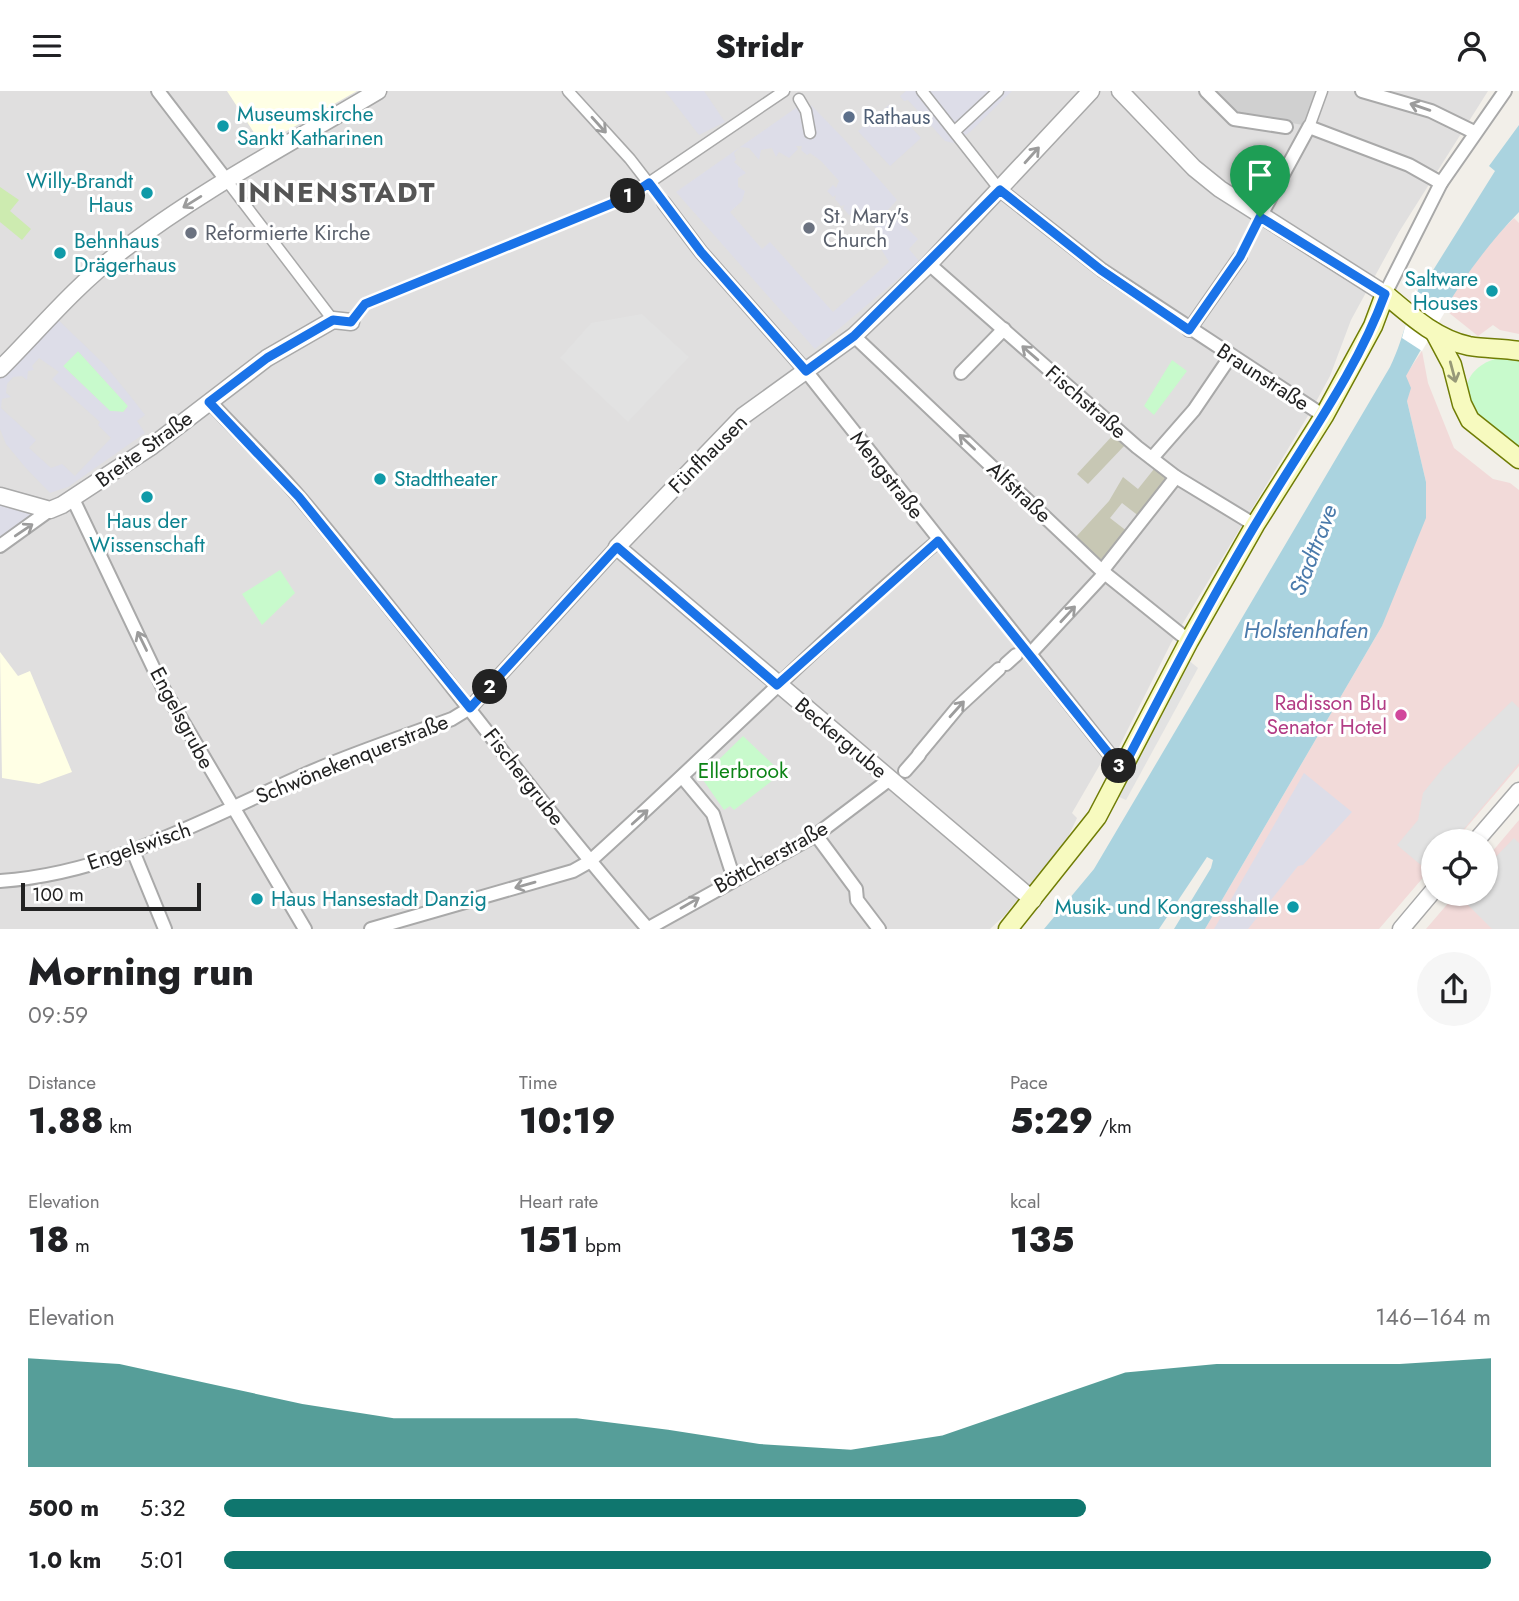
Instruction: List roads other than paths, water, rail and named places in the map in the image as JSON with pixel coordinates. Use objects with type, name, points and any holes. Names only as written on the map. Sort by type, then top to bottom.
[{"type":"main road","points":[[1008,929],[1097,817],[1189,641],[1255,524],[1324,416],[1373,326],[1385,294],[1434,332],[1470,346],[1519,351]]},
{"type":"main road","points":[[1434,332],[1449,358],[1470,420],[1519,459]]},
{"type":"street","points":[[158,91],[333,320],[351,322],[365,304],[628,197],[784,91]]},
{"type":"street","points":[[0,369],[72,294],[109,260],[227,181],[378,91]]},
{"type":"street","name":"Mengstraße","points":[[568,91],[630,159],[701,252],[806,371],[938,541],[1012,660],[1106,751],[1122,770]]},
{"type":"street","points":[[922,91],[1000,190]]},
{"type":"street","points":[[958,134],[998,91]]},
{"type":"street","name":"Fünfhausen","points":[[617,547],[743,416],[854,336],[929,264],[1091,91]]},
{"type":"street","points":[[1119,91],[1194,168],[1260,217],[1385,294],[1441,183],[1474,131],[1505,91]]},
{"type":"street","points":[[1206,91],[1234,119],[1286,127]]},
{"type":"street","points":[[1189,330],[1240,257],[1308,127],[1322,91]]},
{"type":"street","points":[[1362,91],[1431,111],[1474,131]]},
{"type":"street","points":[[798,95],[806,111],[810,133]]},
{"type":"street","points":[[1308,127],[1409,165],[1441,183]]},
{"type":"street","name":"Braunstraße","points":[[1000,190],[1101,270],[1230,357],[1324,416]]},
{"type":"street","name":"Fischstraße","points":[[929,264],[1152,458],[1176,477],[1255,524]]},
{"type":"street","name":"Breite Straße","points":[[50,510],[73,499],[152,446],[267,358],[333,320]]},
{"type":"street","points":[[961,373],[1004,329]]},
{"type":"street","name":"Alfstraße","points":[[854,336],[1104,572],[1189,641]]},
{"type":"street","points":[[1152,458],[1194,410],[1230,357]]},
{"type":"street","name":"Fischergrube","points":[[209,402],[299,497],[470,708],[589,862],[648,929]]},
{"type":"street","name":"Böttcherstraße","points":[[648,929],[816,835],[898,776],[958,708],[1104,572],[1176,477]]},
{"type":"street","points":[[0,496],[50,510]]},
{"type":"street","name":"Engelsgrube","points":[[73,499],[163,688],[305,929]]},
{"type":"street","points":[[0,546],[50,510]]},
{"type":"street","points":[[372,929],[573,871],[589,862],[684,778],[777,685],[867,601],[938,541]]},
{"type":"street","points":[[470,708],[617,547]]},
{"type":"street","name":"Beckergrube","points":[[617,547],[777,685],[898,776],[1033,900]]},
{"type":"street","name":"Schwönekenquerstraße","points":[[233,809],[296,778],[452,719],[470,708]]},
{"type":"street","points":[[684,778],[713,814],[734,879]]},
{"type":"street","points":[[1486,829],[1519,791]]},
{"type":"street","name":"Engelswisch","points":[[0,881],[80,867],[133,851],[173,837],[233,809]]},
{"type":"street","points":[[816,835],[856,889],[857,900],[879,929]]},
{"type":"street","points":[[133,851],[165,929]]},
{"type":"street","points":[[1401,929],[1421,905]]},
{"type":"water","name":"Holstenhafen","points":[[1519,125],[1519,212],[1470,271],[1406,376],[1411,388],[1407,401],[1426,482],[1426,518],[1382,626],[1205,929],[1174,929],[1211,868],[1213,860],[1207,857],[1159,929],[1044,929],[1094,869],[1390,367],[1422,281],[1429,270],[1432,272],[1495,171],[1489,166]]},
{"type":"place","name":"Rathaus","points":[[849,117]]},
{"type":"place","name":"Museumskirche Sankt Katharinen","points":[[223,126]]},
{"type":"place","name":"Willy-Brandt Haus","points":[[147,193]]},
{"type":"place","name":"St. Mary's Church","points":[[809,228]]},
{"type":"place","name":"Reformierte Kirche","points":[[191,233]]},
{"type":"place","name":"Behnhaus Drägerhaus","points":[[60,253]]},
{"type":"place","name":"Saltware Houses","points":[[1492,291]]},
{"type":"place","name":"Stadttheater","points":[[380,479]]},
{"type":"place","name":"Haus der Wissenschaft","points":[[147,497]]},
{"type":"place","name":"Radisson Blu Senator Hotel","points":[[1401,715]]},
{"type":"place","name":"Haus Hansestadt Danzig","points":[[257,899]]},
{"type":"place","name":"Musik- und Kongresshalle","points":[[1293,907]]},
{"type":"district","name":"INNENSTADT","points":[[337,192]]},
{"type":"water label","name":"Stadttrave","points":[[1313,550]]},
{"type":"park label","name":"Ellerbrook","points":[[743,771]]}]
